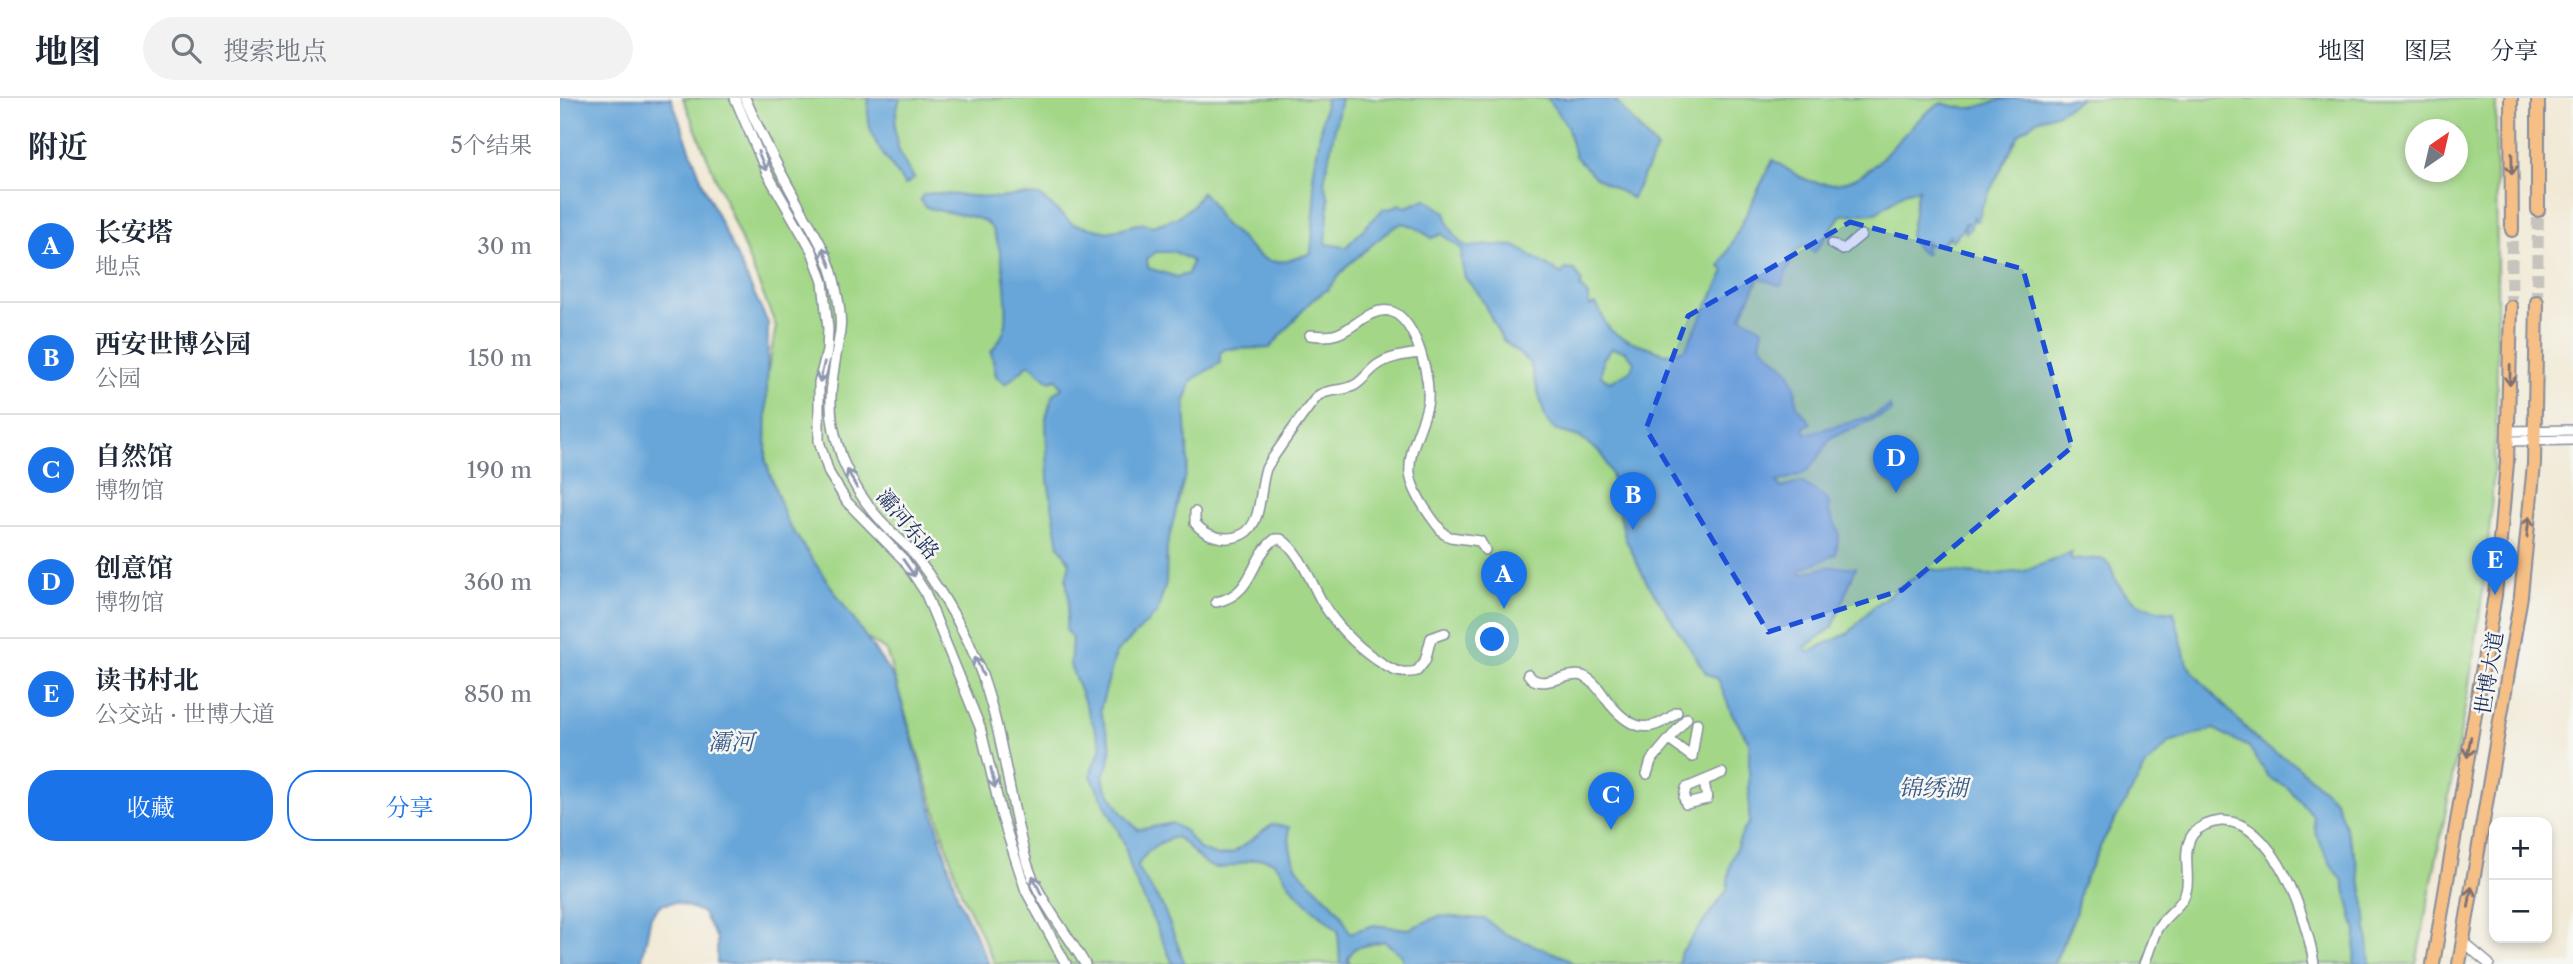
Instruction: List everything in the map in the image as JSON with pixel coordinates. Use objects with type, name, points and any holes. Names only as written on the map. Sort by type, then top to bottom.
[{"type":"main road","points":[[2511,98],[2512,230]]},
{"type":"main road","points":[[2538,98],[2538,209]]},
{"type":"main road","name":"世博大道","points":[[2459,964],[2518,614],[2535,436],[2537,302]]},
{"type":"main road","name":"世博大道","points":[[2432,964],[2495,595],[2508,436],[2511,307]]},
{"type":"street","name":"灞河东路","points":[[735,98],[767,173],[812,251],[824,290],[828,329],[827,351],[819,382],[819,441],[829,473],[847,502],[904,560],[925,592],[980,727],[1026,891],[1066,964]]},
{"type":"street","name":"灞河东路","points":[[745,98],[767,146],[818,237],[831,268],[841,329],[832,377],[831,405],[836,438],[845,465],[860,494],[883,523],[913,553],[968,641],[983,674],[998,723],[1028,863],[1036,887],[1085,964]]},
{"type":"street","points":[[1832,244],[1843,250],[1861,235]]},
{"type":"street","points":[[1310,335],[1337,334],[1381,311],[1392,311],[1406,323],[1417,342],[1429,393],[1410,460],[1413,486],[1444,534],[1480,541],[1485,550]]},
{"type":"street","points":[[1195,512],[1195,523],[1205,534],[1220,538],[1243,534],[1256,515],[1266,468],[1310,402],[1328,391],[1344,391],[1358,384],[1378,365],[1392,358],[1420,353]]},
{"type":"street","points":[[2535,436],[2573,430]]},
{"type":"street","points":[[2508,436],[2573,440]]},
{"type":"street","points":[[1216,602],[1229,600],[1240,591],[1262,552],[1275,539],[1281,539],[1292,549],[1344,634],[1360,649],[1393,671],[1417,671],[1425,661],[1431,638],[1445,633]]},
{"type":"street","points":[[1528,674],[1531,679],[1539,682],[1572,675],[1583,677],[1596,685],[1620,715],[1638,725],[1656,726],[1677,712]]},
{"type":"street","points":[[1647,774],[1651,761],[1688,718]]},
{"type":"street","points":[[1669,740],[1692,757],[1697,723]]},
{"type":"street","points":[[1704,780],[1722,773]]},
{"type":"street","points":[[2144,964],[2159,927],[2185,896],[2188,845],[2193,835],[2200,828],[2214,822],[2226,821],[2236,823],[2252,833],[2270,851],[2286,877],[2306,924],[2314,964]]},
{"type":"street","points":[[1042,920],[1051,912]]},
{"type":"street","points":[[2463,942],[2489,964]]},
{"type":"highlighted area","points":[[1850,222],[2023,269],[2072,447],[1902,590],[1768,632],[1646,429],[1688,316]]},
{"type":"green space","points":[[683,98],[2496,98],[2497,384],[2488,540],[2473,662],[2416,964],[995,964],[961,892],[886,651],[822,609],[755,444],[776,326]]},
{"type":"water","name":"灞河","points":[[560,98],[671,98],[705,189],[768,323],[766,462],[787,522],[895,680],[958,898],[989,964],[717,964],[717,939],[702,912],[675,902],[660,905],[651,916],[641,964],[560,964]]},
{"type":"water","points":[[869,98],[900,98],[895,120],[896,140],[902,159],[914,178],[905,185],[883,155],[872,134]]},
{"type":"water","name":"锦绣湖","points":[[1326,98],[1341,98],[1324,182],[1329,199],[1326,244],[1346,247],[1383,209],[1399,204],[1406,207],[1426,199],[1445,212],[1449,226],[1459,241],[1467,247],[1515,246],[1561,274],[1566,269],[1574,270],[1582,282],[1580,287],[1589,297],[1589,306],[1596,304],[1610,329],[1619,336],[1665,354],[1685,349],[1725,271],[1720,267],[1773,160],[1805,179],[1832,184],[1851,180],[1868,170],[1926,113],[1942,103],[1972,108],[2011,98],[2082,98],[2058,113],[2037,120],[2019,134],[1982,206],[1978,221],[1975,221],[1974,215],[1970,230],[1966,233],[1965,226],[1968,223],[1965,223],[1963,230],[1951,241],[1950,236],[1940,245],[1927,245],[1929,243],[1924,241],[1927,254],[1922,253],[1912,242],[1910,234],[1919,189],[1907,191],[1876,213],[1841,215],[1814,253],[1806,245],[1795,252],[1781,286],[1759,278],[1741,316],[1763,329],[1760,344],[1789,371],[1795,386],[1797,406],[1811,423],[1804,427],[1806,434],[1872,416],[1890,406],[1891,412],[1832,437],[1811,467],[1802,474],[1777,482],[1781,488],[1801,482],[1825,497],[1839,532],[1836,554],[1800,570],[1801,574],[1827,567],[1856,567],[1833,627],[1805,647],[1808,652],[1849,633],[1872,608],[1899,587],[1930,569],[1987,575],[2025,571],[2071,553],[2071,560],[2106,561],[2120,586],[2132,599],[2156,610],[2174,612],[2187,664],[2262,745],[2295,764],[2336,801],[2355,855],[2365,905],[2370,964],[2354,964],[2356,932],[2343,881],[2316,835],[2313,816],[2287,787],[2269,778],[2249,747],[2214,729],[2169,743],[2146,766],[2103,841],[2081,887],[2075,915],[2054,964],[1679,964],[1680,954],[1727,890],[1730,864],[1749,823],[1749,742],[1731,712],[1718,679],[1706,673],[1645,579],[1625,538],[1611,474],[1602,454],[1579,437],[1555,430],[1546,420],[1530,363],[1502,339],[1479,294],[1465,278],[1461,260],[1462,249],[1441,234],[1432,238],[1403,223],[1392,228],[1348,265],[1328,289],[1310,302],[1270,348],[1225,349],[1220,353],[1220,363],[1192,380],[1185,402],[1188,463],[1167,546],[1166,583],[1157,613],[1116,653],[1100,710],[1111,745],[1109,765],[1103,774],[1105,786],[1122,813],[1138,830],[1172,823],[1185,831],[1199,849],[1218,856],[1233,853],[1273,824],[1289,827],[1292,856],[1302,875],[1339,911],[1350,933],[1373,925],[1409,929],[1439,916],[1485,919],[1503,933],[1566,958],[1574,964],[1402,964],[1402,956],[1384,941],[1355,948],[1348,958],[1349,964],[1340,964],[1338,931],[1298,895],[1273,862],[1259,859],[1226,867],[1212,867],[1175,837],[1153,848],[1137,867],[1163,907],[1185,964],[1173,964],[1132,873],[1124,843],[1091,776],[1102,747],[1070,665],[1072,639],[1066,630],[1069,599],[1066,580],[1070,563],[1059,546],[1048,481],[1046,418],[1053,394],[1062,388],[1057,379],[1049,381],[1029,364],[1006,384],[996,376],[991,352],[1004,331],[1006,313],[1003,268],[996,238],[984,221],[926,207],[920,200],[923,195],[932,193],[999,198],[1040,196],[1073,224],[1108,232],[1141,223],[1153,226],[1176,218],[1192,206],[1202,192],[1223,223],[1256,254],[1279,262],[1311,253],[1315,201],[1313,176]],"holes":[[[1156,252],[1175,252],[1192,261],[1188,274],[1177,277],[1148,268],[1147,259]],[[1612,348],[1625,351],[1634,361],[1631,370],[1610,382],[1601,376],[1603,359]]]},
{"type":"water","points":[[1547,98],[1613,98],[1657,149],[1632,198],[1595,177],[1575,156],[1567,126]]},
{"type":"tunnel","points":[[2537,302],[2538,210]]},
{"type":"tunnel","points":[[2511,307],[2512,230]]},
{"type":"place","name":"创意馆","points":[[1896,493]]},
{"type":"place","name":"西安世博公园","points":[[1633,530]]},
{"type":"place","name":"读书村北","points":[[2495,595]]},
{"type":"place","name":"长安塔","points":[[1504,609]]},
{"type":"place","name":"自然馆","points":[[1611,830]]}]
